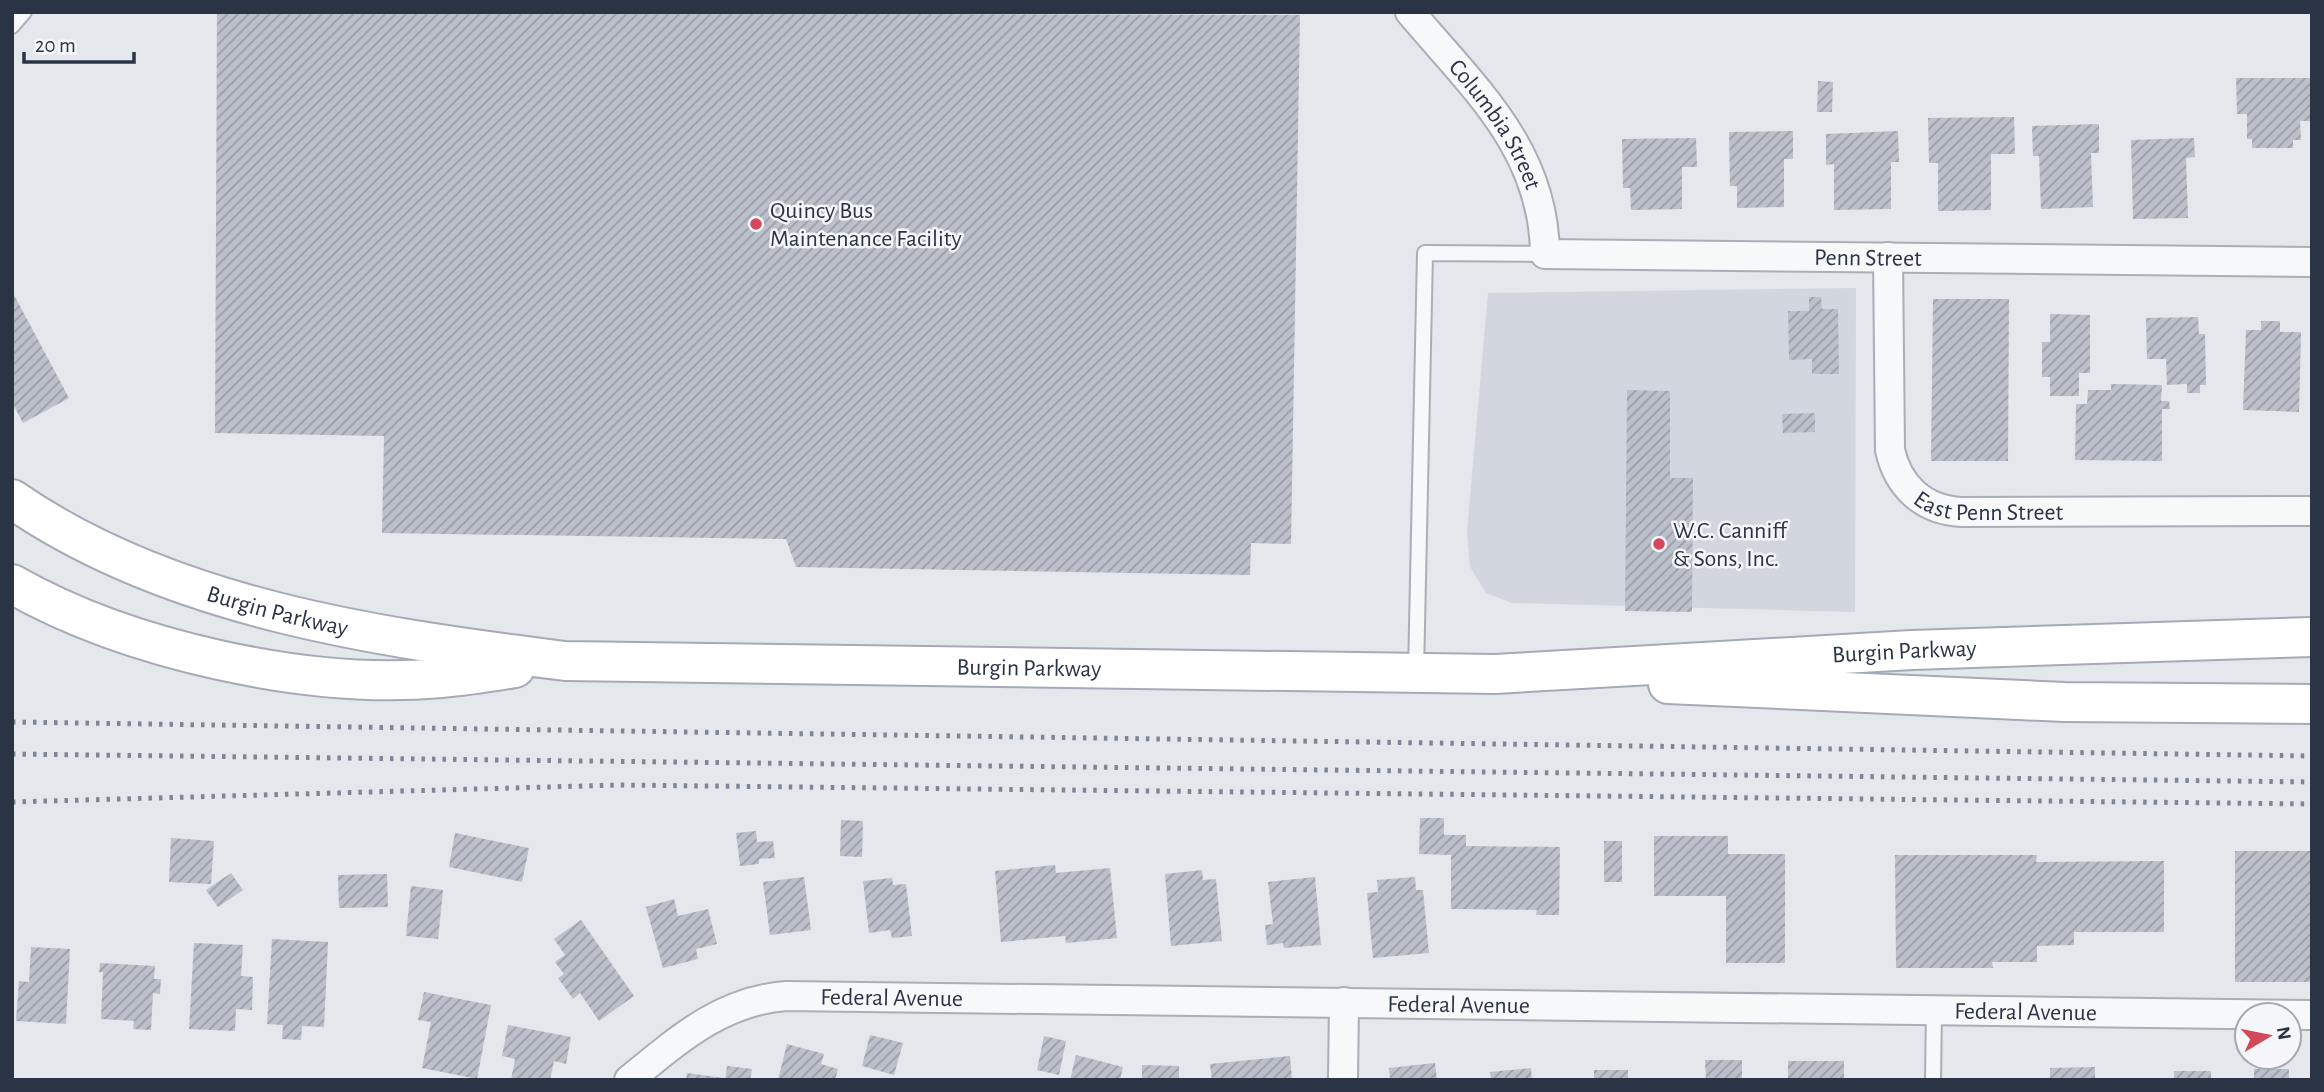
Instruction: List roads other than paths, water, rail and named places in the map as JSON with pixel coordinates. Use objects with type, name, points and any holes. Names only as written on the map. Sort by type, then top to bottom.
[{"type":"main road","name":"Burgin Parkway","points":[[12,499],[82,542],[152,573],[248,603],[415,640],[565,661],[1495,674],[1912,650],[2312,637]]},
{"type":"main road","name":"Burgin Parkway","points":[[12,584],[64,611],[152,642],[300,674],[364,680],[440,679],[565,661]]},
{"type":"main road","name":"Burgin Parkway","points":[[1495,674],[1804,693],[2064,702],[2312,704]]},
{"type":"street","name":"Columbia Street","points":[[1410,12],[1515,140],[1540,201],[1545,254]]},
{"type":"street","name":"Penn Street","points":[[1545,254],[2312,262]]},
{"type":"street","name":"East Penn Street","points":[[1888,257],[1890,450],[1900,479],[1922,501],[1941,509],[1961,512],[2312,511]]},
{"type":"street","name":"Federal Avenue","points":[[629,1080],[710,1017],[745,1002],[766,998],[2312,1014]]},
{"type":"street","points":[[1343,1080],[1344,1002]]},
{"type":"lane","points":[[12,26],[24,12]]},
{"type":"lane","name":"Penn Street","points":[[1416,674],[1425,253],[1545,254]]},
{"type":"lane","points":[[1933,1080],[1934,1010]]},
{"type":"railway","points":[[12,722],[2312,756]]},
{"type":"railway","points":[[12,754],[2312,782]]},
{"type":"railway","points":[[12,802],[619,785],[2312,804]]},
{"type":"place","name":"Quincy Bus Maintenance Facility","points":[[756,224]]},
{"type":"place","name":"W.C. Canniff & Sons, Inc.","points":[[1659,544]]}]
